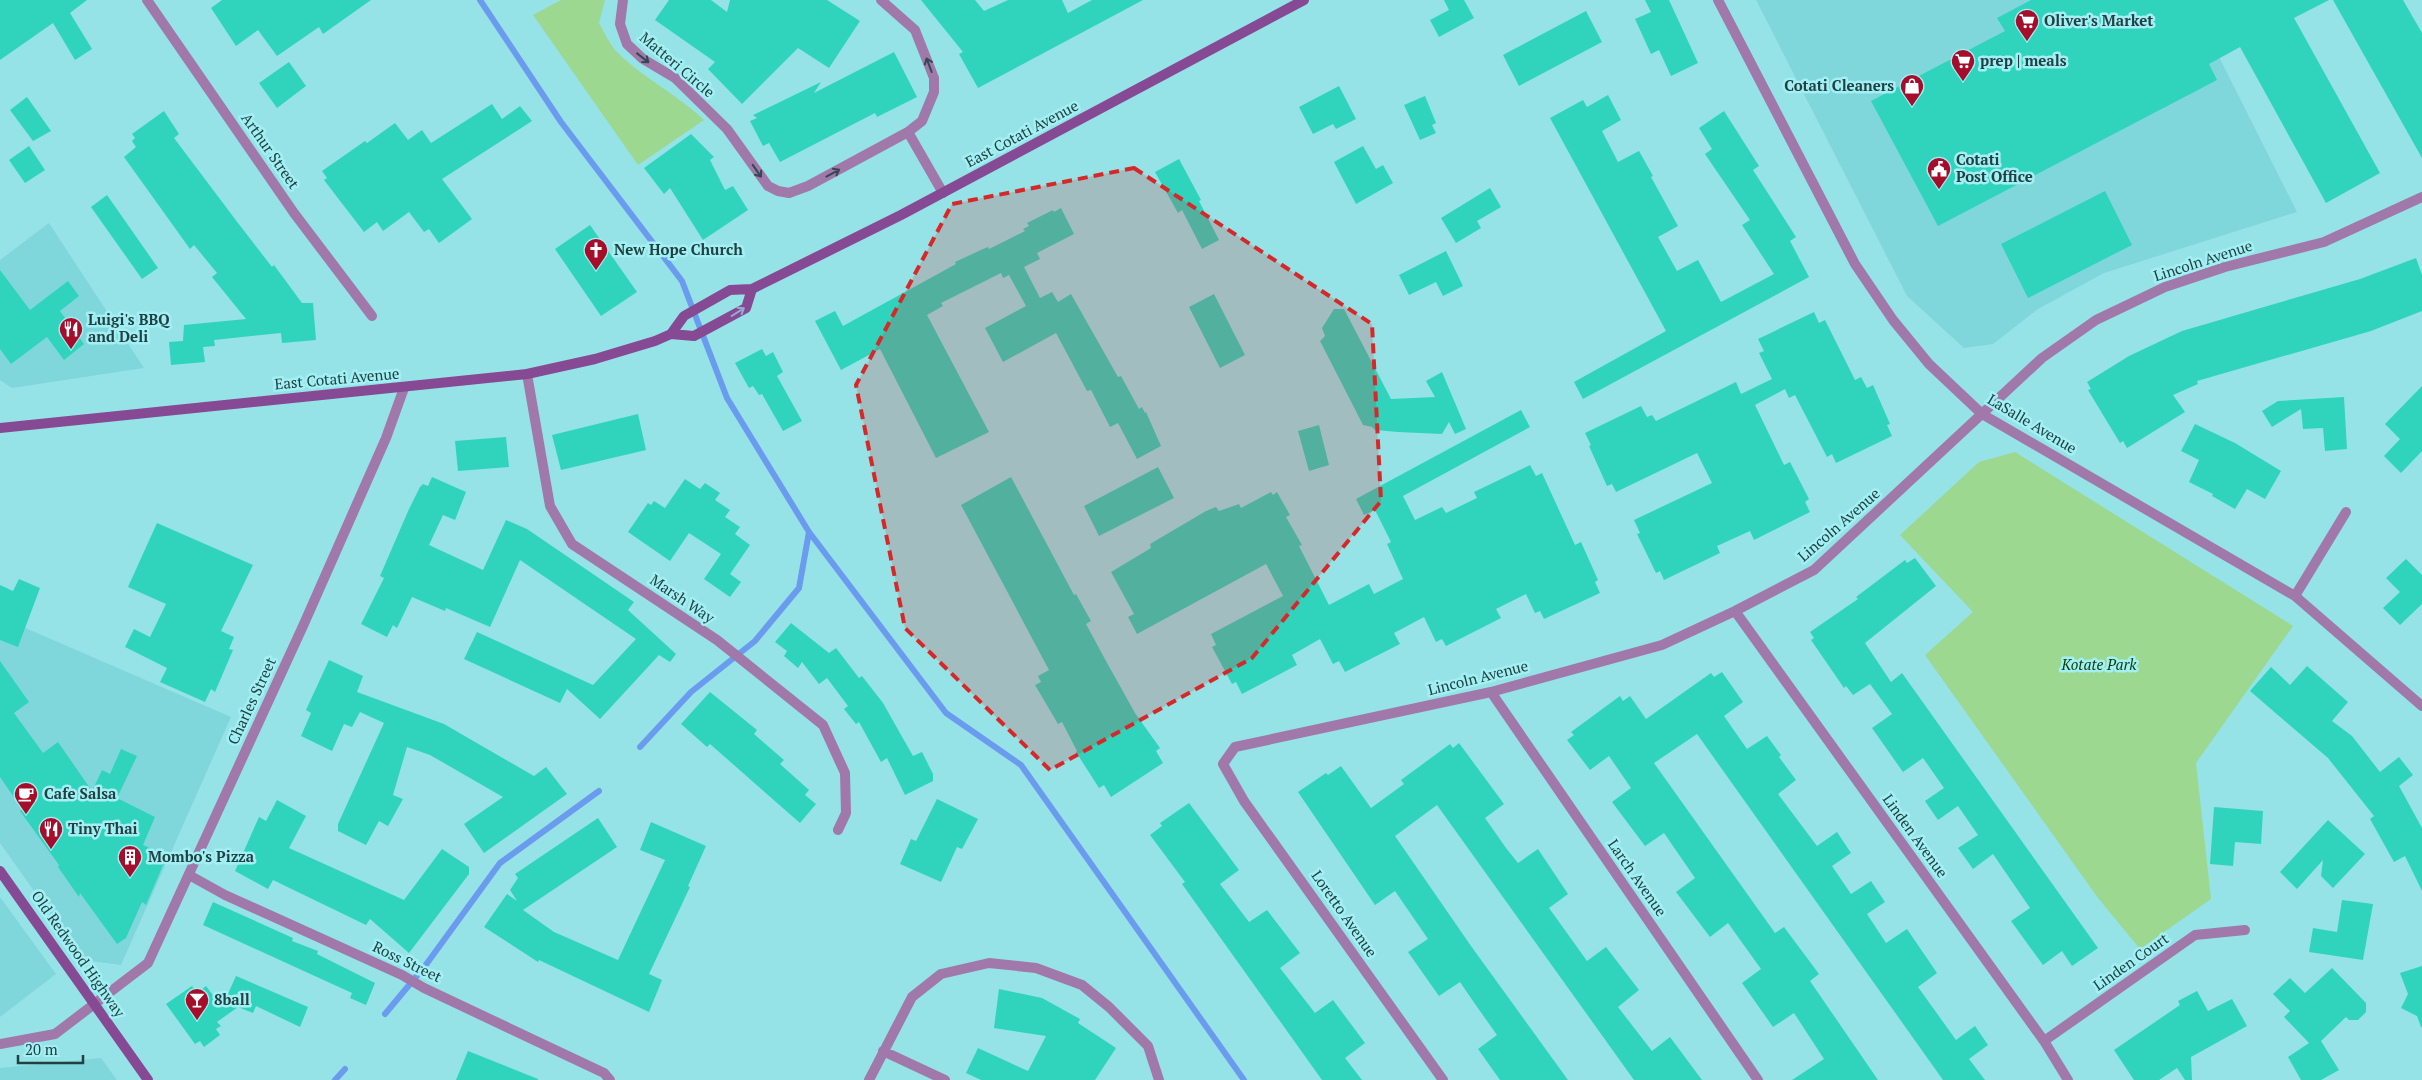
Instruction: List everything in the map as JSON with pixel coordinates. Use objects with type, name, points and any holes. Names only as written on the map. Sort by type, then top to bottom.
[{"type":"main road","name":"East Cotati Avenue","points":[[671,334],[684,316],[730,290],[752,289],[943,193],[1304,0]]},
{"type":"main road","name":"East Cotati Avenue","points":[[0,428],[527,374],[594,359],[655,341],[671,334],[694,336],[746,308],[752,289]]},
{"type":"main road","name":"Old Redwood Highway","points":[[0,870],[148,1080]]},
{"type":"street","name":"Arthur Street","points":[[147,0],[294,213],[372,316]]},
{"type":"street","name":"Matteri Circle","points":[[623,0],[620,24],[627,44],[643,59],[675,78],[727,129],[768,186],[778,191],[789,193],[808,186],[908,132],[922,121],[934,92],[934,78],[915,30],[882,0]]},
{"type":"street","name":"LaSalle Avenue","points":[[1718,0],[1855,264],[1893,320],[1929,364],[1982,414],[2295,596],[2422,706]]},
{"type":"street","points":[[908,132],[943,193]]},
{"type":"street","name":"Lincoln Avenue","points":[[1223,764],[1235,747],[1491,692],[1662,645],[1735,611],[1814,570],[2042,358],[2096,320],[2165,287],[2225,267],[2324,242],[2422,197]]},
{"type":"street","name":"Marsh Way","points":[[527,374],[550,506],[572,544],[716,640],[824,725],[845,773],[846,813],[838,830]]},
{"type":"street","name":"Charles Street","points":[[0,1044],[55,1034],[148,963],[307,617],[386,438],[404,388]]},
{"type":"street","points":[[2295,596],[2346,512]]},
{"type":"street","name":"Linden Avenue","points":[[1735,611],[2044,1041],[2068,1080]]},
{"type":"street","name":"Larch Avenue","points":[[1491,692],[1758,1080]]},
{"type":"street","name":"Loretto Avenue","points":[[1223,764],[1244,800],[1443,1080]]},
{"type":"street","name":"Ross Street","points":[[189,874],[225,895],[402,975],[424,988],[604,1074],[610,1080]]},
{"type":"street","name":"Linden Court","points":[[2044,1041],[2195,935],[2245,930]]},
{"type":"street","points":[[869,1080],[912,997],[941,974],[989,963],[1036,968],[1082,985],[1109,1007],[1148,1046],[1160,1080]]},
{"type":"street","points":[[883,1052],[945,1080]]},
{"type":"highlighted area","points":[[1134,168],[1372,324],[1381,501],[1252,658],[1050,770],[905,628],[856,385],[952,204]]},
{"type":"shaded area","points":[[1756,0],[2268,0],[2208,35],[2297,212],[2104,273],[2038,309],[1993,344],[1964,348],[1907,296]]},
{"type":"shaded area","points":[[49,223],[144,368],[12,388],[0,380],[0,260]]},
{"type":"shaded area","points":[[0,617],[231,717],[121,965],[83,960],[0,843]]},
{"type":"shaded area","points":[[0,897],[56,974],[0,1017]]},
{"type":"shaded area","points":[[101,1058],[117,1080],[0,1080],[0,1068]]},
{"type":"green space","points":[[561,0],[605,0],[599,23],[615,50],[636,69],[704,120],[638,165],[533,15]]},
{"type":"green space","name":"Kotate Park","points":[[2015,452],[2293,626],[2196,763],[2211,899],[2140,949],[2098,898],[1925,655],[1973,612],[1900,535],[1979,462]]},
{"type":"building","points":[[0,0],[87,0],[70,13],[92,49],[75,60],[53,23],[0,60]]},
{"type":"building","points":[[222,0],[371,0],[323,34],[319,27],[277,56],[258,30],[236,46],[211,8]]},
{"type":"building","points":[[669,0],[711,0],[727,12],[730,0],[827,0],[860,21],[829,68],[798,48],[742,104],[708,69],[715,62],[655,20]]},
{"type":"building","points":[[921,0],[975,0],[984,11],[1008,0],[1062,0],[1068,13],[1092,0],[1143,0],[978,88],[959,54],[963,52]]},
{"type":"building","points":[[1444,0],[1464,0],[1474,18],[1439,37],[1430,20],[1449,10]]},
{"type":"building","points":[[1645,0],[1669,0],[1698,63],[1671,76],[1659,50],[1651,54],[1635,19],[1651,12]]},
{"type":"building","points":[[2031,0],[2329,0],[2294,18],[2380,173],[2326,203],[2240,47],[2209,64],[2217,80],[1938,226],[1871,101],[2005,31],[1997,18]]},
{"type":"building","points":[[2333,0],[2403,0],[2422,33],[2422,158]]},
{"type":"building","points":[[1586,11],[1602,42],[1519,86],[1503,55]]},
{"type":"building","points":[[894,52],[917,97],[877,117],[875,113],[780,162],[769,143],[763,146],[750,121],[757,118],[753,115],[821,82],[814,93]]},
{"type":"building","points":[[289,62],[306,86],[277,108],[259,83]]},
{"type":"building","points":[[1339,86],[1356,119],[1336,129],[1333,124],[1313,134],[1299,107]]},
{"type":"building","points":[[1608,95],[1621,120],[1602,131],[1618,162],[1639,151],[1653,176],[1651,177],[1678,226],[1658,237],[1677,271],[1698,260],[1721,302],[1774,274],[1742,225],[1750,220],[1705,154],[1712,149],[1699,128],[1724,111],[1759,166],[1753,170],[1796,237],[1790,241],[1809,277],[1583,399],[1574,382],[1666,331],[1550,118],[1583,100],[1587,107]]},
{"type":"building","points":[[1425,96],[1436,123],[1432,125],[1436,133],[1420,140],[1404,105]]},
{"type":"building","points":[[27,97],[51,131],[33,141],[10,110]]},
{"type":"building","points":[[492,104],[502,119],[520,106],[532,121],[442,179],[472,219],[439,243],[429,229],[424,232],[409,212],[383,231],[377,222],[364,232],[324,180],[327,178],[322,171],[395,123],[408,140],[422,130],[431,143]]},
{"type":"building","points":[[164,111],[179,134],[174,138],[272,267],[274,265],[302,303],[313,303],[316,340],[282,343],[281,333],[214,340],[215,346],[203,347],[205,362],[171,365],[169,342],[183,341],[184,325],[246,319],[212,277],[217,273],[194,245],[190,249],[124,157],[136,147],[132,141],[135,138],[132,134]]},
{"type":"building","points":[[691,134],[714,157],[710,160],[725,190],[733,186],[748,210],[703,240],[670,188],[664,194],[644,168]]},
{"type":"building","points":[[29,146],[45,170],[25,183],[9,160]]},
{"type":"building","points":[[1363,146],[1376,169],[1383,165],[1393,183],[1356,204],[1334,162]]},
{"type":"building","points":[[1179,159],[1201,200],[1199,201],[1219,240],[1202,249],[1182,210],[1178,213],[1155,172]]},
{"type":"building","points":[[1490,188],[1501,207],[1477,221],[1481,228],[1456,243],[1441,218]]},
{"type":"building","points":[[2105,191],[2132,245],[2028,298],[2001,244]]},
{"type":"building","points":[[107,195],[158,268],[142,279],[91,207]]},
{"type":"building","points":[[1061,208],[1074,234],[1037,253],[1040,259],[1024,267],[1040,298],[1052,292],[1058,302],[1071,294],[1118,377],[1121,376],[1139,409],[1142,407],[1146,412],[1161,446],[1137,459],[1118,423],[1110,427],[1091,390],[1087,391],[1056,333],[1003,362],[985,328],[1026,306],[1009,275],[1003,278],[1001,273],[941,303],[943,306],[927,315],[989,432],[936,458],[880,349],[841,370],[815,321],[835,311],[843,326],[956,264],[955,262],[988,247],[989,249],[1025,231],[1023,229],[1029,226],[1027,223]]},
{"type":"building","name":"New Hope Church","points":[[590,225],[637,292],[601,316],[555,249]]},
{"type":"building","points":[[1446,251],[1463,286],[1443,296],[1436,282],[1409,295],[1399,275]]},
{"type":"building","points":[[2416,258],[2422,275],[2422,311],[2371,331],[2197,381],[2198,384],[2173,395],[2185,412],[2127,448],[2123,441],[2120,443],[2088,390],[2091,389],[2087,382],[2129,356],[2182,331],[2360,279]]},
{"type":"building","points":[[0,270],[30,310],[68,281],[79,296],[60,311],[84,344],[64,360],[47,337],[11,364],[0,349]]},
{"type":"building","points":[[1214,294],[1245,355],[1220,368],[1189,307]]},
{"type":"building","points":[[1334,309],[1344,309],[1391,399],[1435,397],[1426,381],[1442,372],[1466,429],[1455,434],[1449,422],[1442,434],[1375,430],[1372,427],[1363,425],[1320,341],[1325,336],[1322,328]]},
{"type":"building","points":[[1814,312],[1819,323],[1825,320],[1855,380],[1861,377],[1867,388],[1873,385],[1890,424],[1887,425],[1892,436],[1836,463],[1832,454],[1827,457],[1795,395],[1789,398],[1785,389],[1755,405],[1784,465],[1790,462],[1809,499],[1805,502],[1810,512],[1754,540],[1750,531],[1717,546],[1720,553],[1664,580],[1660,571],[1656,573],[1637,534],[1640,533],[1634,520],[1712,483],[1697,453],[1616,492],[1612,484],[1607,486],[1585,433],[1641,406],[1647,417],[1652,415],[1656,421],[1736,382],[1741,394],[1772,379],[1759,353],[1764,351],[1758,339]]},
{"type":"building","points":[[762,349],[766,356],[773,352],[783,372],[777,376],[802,421],[783,431],[762,394],[759,395],[753,386],[749,388],[735,363]]},
{"type":"building","points":[[2422,386],[2422,451],[2401,473],[2384,456],[2400,439],[2385,424]]},
{"type":"building","points":[[2344,397],[2347,449],[2325,451],[2323,428],[2303,429],[2301,409],[2272,427],[2262,411],[2278,401]]},
{"type":"building","points":[[1521,410],[1530,427],[1403,496],[1415,520],[1442,507],[1446,513],[1477,498],[1474,492],[1530,465],[1536,476],[1542,473],[1575,545],[1581,542],[1598,580],[1595,582],[1600,593],[1544,619],[1540,611],[1535,613],[1526,594],[1496,609],[1501,618],[1446,646],[1442,639],[1436,642],[1424,617],[1394,633],[1400,644],[1345,672],[1339,661],[1333,664],[1320,639],[1292,655],[1297,665],[1242,694],[1236,682],[1232,684],[1212,647],[1216,645],[1211,634],[1283,596],[1266,564],[1137,634],[1128,617],[1134,614],[1111,572],[1151,548],[1150,544],[1206,511],[1216,507],[1219,511],[1239,504],[1241,508],[1271,492],[1273,495],[1277,492],[1290,515],[1286,517],[1302,545],[1299,546],[1329,605],[1369,584],[1374,594],[1403,579],[1387,544],[1391,542],[1375,510],[1364,515],[1356,499]]},
{"type":"building","points":[[638,414],[646,450],[561,470],[552,435]]},
{"type":"building","points":[[2195,424],[2235,443],[2281,471],[2265,499],[2247,489],[2235,509],[2212,496],[2213,494],[2189,482],[2199,460],[2181,451]]},
{"type":"building","points":[[1319,425],[1329,465],[1309,471],[1298,431]]},
{"type":"building","points":[[506,437],[509,467],[458,471],[455,441]]},
{"type":"building","points":[[1158,467],[1174,498],[1099,536],[1084,506]]},
{"type":"building","points":[[432,477],[466,492],[455,520],[443,515],[429,545],[483,570],[506,520],[527,529],[634,602],[628,610],[676,654],[670,662],[659,655],[600,719],[567,689],[560,703],[464,659],[477,632],[593,685],[636,639],[520,560],[490,627],[446,608],[445,611],[412,597],[397,628],[393,625],[387,637],[361,624],[384,578],[380,576],[409,509],[420,487],[423,484],[428,486]]},
{"type":"building","points":[[1011,477],[1074,595],[1076,594],[1091,621],[1086,624],[1106,661],[1135,713],[1160,748],[1156,751],[1163,763],[1111,797],[1104,785],[1099,788],[1076,752],[1062,722],[1058,724],[1035,685],[1041,682],[1038,676],[1049,670],[961,505]]},
{"type":"building","points":[[685,479],[700,489],[705,483],[720,493],[715,500],[730,510],[725,517],[740,527],[735,534],[750,545],[730,574],[741,582],[730,597],[704,579],[721,554],[689,533],[670,561],[628,532],[648,503],[651,505],[654,501],[665,508]]},
{"type":"building","points":[[157,523],[253,565],[221,631],[234,637],[229,649],[233,650],[215,692],[211,689],[205,702],[160,682],[167,668],[125,647],[134,629],[150,637],[166,604],[128,587]]},
{"type":"building","points":[[1915,558],[1936,586],[1865,643],[1891,682],[1902,673],[2098,948],[2072,966],[2062,951],[2043,965],[2011,921],[2030,908],[1993,854],[1973,869],[1958,848],[1978,835],[1958,806],[1938,820],[1925,801],[1944,788],[1923,758],[1903,772],[1872,728],[1892,714],[1870,684],[1853,695],[1846,686],[1844,688],[1811,640],[1814,638],[1810,632],[1858,599],[1856,597],[1905,560],[1907,563]]},
{"type":"building","points":[[2406,559],[2422,575],[2422,604],[2400,625],[2383,608],[2400,592],[2386,578]]},
{"type":"building","points":[[19,579],[40,588],[18,647],[0,640],[0,585],[13,591]]},
{"type":"building","points":[[791,623],[829,653],[836,648],[859,678],[862,676],[883,703],[913,756],[922,752],[933,774],[933,781],[905,795],[887,758],[881,762],[859,722],[856,724],[844,709],[848,706],[827,678],[819,684],[802,662],[798,668],[784,656],[787,651],[775,642]]},
{"type":"building","points":[[329,660],[363,676],[357,692],[444,724],[534,776],[546,767],[567,794],[484,853],[464,824],[503,797],[430,755],[407,747],[393,795],[403,799],[388,826],[379,821],[366,845],[338,831],[338,824],[384,723],[360,712],[352,727],[344,724],[332,751],[301,736],[311,713],[306,710]]},
{"type":"building","points":[[0,661],[29,702],[14,713],[43,753],[58,742],[92,791],[102,770],[110,774],[121,749],[137,756],[117,798],[155,817],[143,845],[167,856],[146,905],[142,902],[126,938],[117,944],[80,893],[79,897],[58,867],[59,865],[20,811],[22,809],[0,777]]},
{"type":"building","points":[[2307,666],[2348,702],[2332,721],[2352,736],[2380,772],[2399,757],[2413,775],[2399,786],[2422,828],[2422,891],[2405,856],[2394,862],[2370,819],[2374,816],[2328,758],[2250,691],[2271,667],[2290,685]]},
{"type":"building","points":[[1722,672],[1743,702],[1724,716],[1747,749],[1767,736],[1781,755],[1779,757],[1796,780],[1778,794],[1817,846],[1837,832],[1851,853],[1832,866],[1851,894],[1871,881],[1885,902],[1867,914],[1886,943],[1907,929],[1937,973],[1918,987],[1956,1040],[1975,1026],[1988,1045],[1969,1059],[1985,1080],[1943,1080],[1697,734],[1654,763],[1775,933],[1784,927],[1819,974],[1810,981],[1878,1080],[1792,1080],[1824,1059],[1794,1013],[1773,1027],[1742,983],[1761,969],[1728,923],[1710,937],[1676,892],[1695,878],[1664,833],[1645,846],[1612,802],[1631,788],[1609,756],[1590,770],[1567,740],[1574,735],[1571,732],[1620,696],[1623,701],[1630,696],[1646,719],[1711,673],[1714,677]]},
{"type":"building","points":[[710,692],[757,730],[754,734],[784,760],[780,764],[809,790],[805,795],[816,804],[800,823],[710,744],[707,747],[681,724]]},
{"type":"building","points":[[1459,743],[1504,804],[1485,818],[1506,848],[1518,863],[1538,849],[1568,894],[1549,908],[1587,961],[1606,947],[1639,990],[1618,1007],[1652,1051],[1670,1037],[1702,1080],[1634,1080],[1437,805],[1395,836],[1471,946],[1568,1080],[1500,1080],[1478,1049],[1497,1035],[1460,982],[1439,996],[1408,952],[1428,939],[1395,891],[1375,905],[1298,792],[1326,773],[1328,775],[1341,766],[1371,808],[1404,784],[1401,780],[1450,744],[1453,748]]},
{"type":"building","points":[[937,799],[978,819],[962,849],[957,847],[941,882],[900,864],[911,839],[916,841]]},
{"type":"building","points":[[277,800],[306,816],[289,848],[404,900],[442,849],[469,867],[469,874],[409,953],[370,919],[366,925],[273,880],[268,889],[235,871],[259,817],[266,821]]},
{"type":"building","points":[[1189,803],[1239,870],[1220,884],[1249,922],[1267,910],[1300,953],[1280,968],[1315,1013],[1333,1000],[1365,1043],[1345,1058],[1362,1080],[1322,1080],[1182,884],[1185,882],[1150,835],[1162,826],[1160,823]]},
{"type":"building","points":[[2214,807],[2263,811],[2261,844],[2235,842],[2233,866],[2210,864]]},
{"type":"building","points":[[598,818],[617,847],[523,910],[554,932],[618,960],[665,860],[640,850],[651,822],[706,846],[688,886],[690,887],[649,974],[662,980],[649,1012],[539,960],[538,962],[484,927],[507,894],[517,901],[510,890],[518,878],[515,874]]},
{"type":"building","points":[[2328,820],[2365,854],[2333,888],[2321,876],[2323,860],[2297,889],[2280,872]]},
{"type":"building","points":[[2342,900],[2373,904],[2363,960],[2309,952],[2313,928],[2337,932]]},
{"type":"building","points":[[213,902],[293,938],[292,941],[318,951],[317,954],[375,983],[366,1005],[350,998],[352,993],[203,925]]},
{"type":"building","points":[[2422,966],[2421,1027],[2417,1016],[2401,1008],[2408,994],[2400,973]]},
{"type":"building","points":[[2332,968],[2366,1003],[2366,1012],[2358,1020],[2349,1020],[2346,1017],[2321,1041],[2339,1070],[2321,1080],[2301,1080],[2288,1057],[2309,1043],[2284,1017],[2290,1011],[2273,994],[2290,978],[2305,993]]},
{"type":"building","points":[[236,976],[308,1007],[300,1027],[256,1006],[253,1013],[238,1007],[217,1022],[221,1026],[216,1029],[220,1035],[204,1047],[200,1041],[195,1044],[166,1004],[192,986],[197,993],[206,986],[222,1007]]},
{"type":"building","points":[[999,989],[1042,998],[1080,1019],[1078,1023],[1116,1048],[1095,1080],[981,1080],[966,1073],[978,1048],[1028,1071],[1046,1036],[994,1028]]},
{"type":"building","points":[[2197,991],[2208,1011],[2232,999],[2247,1026],[2191,1057],[2192,1080],[2185,1080],[2177,1068],[2159,1080],[2134,1080],[2114,1050],[2180,1005],[2178,1001]]},
{"type":"building","points":[[468,1051],[538,1079],[538,1080],[456,1080]]},
{"type":"waterway","points":[[480,0],[561,122],[682,281],[727,398],[809,532],[946,713],[1021,765],[1244,1080]]},
{"type":"waterway","points":[[640,747],[691,692],[755,641],[799,588],[809,532]]},
{"type":"waterway","points":[[385,1014],[425,966],[500,863],[599,791]]},
{"type":"waterway","points":[[335,1080],[345,1069]]},
{"type":"place","name":"Oliver's Market","points":[[2027,42]]},
{"type":"place","name":"prep | meals","points":[[1963,82]]},
{"type":"place","name":"Cotati Cleaners","points":[[1912,107]]},
{"type":"place","name":"Cotati Post Office","points":[[1939,190]]},
{"type":"place","name":"New Hope Church","points":[[596,271]]},
{"type":"place","name":"Luigi's BBQ and Deli","points":[[71,350]]},
{"type":"place","name":"Cafe Salsa","points":[[26,815]]},
{"type":"place","name":"Tiny Thai","points":[[51,850]]},
{"type":"place","name":"Mombo's Pizza","points":[[130,878]]},
{"type":"place","name":"8ball","points":[[197,1021]]}]
